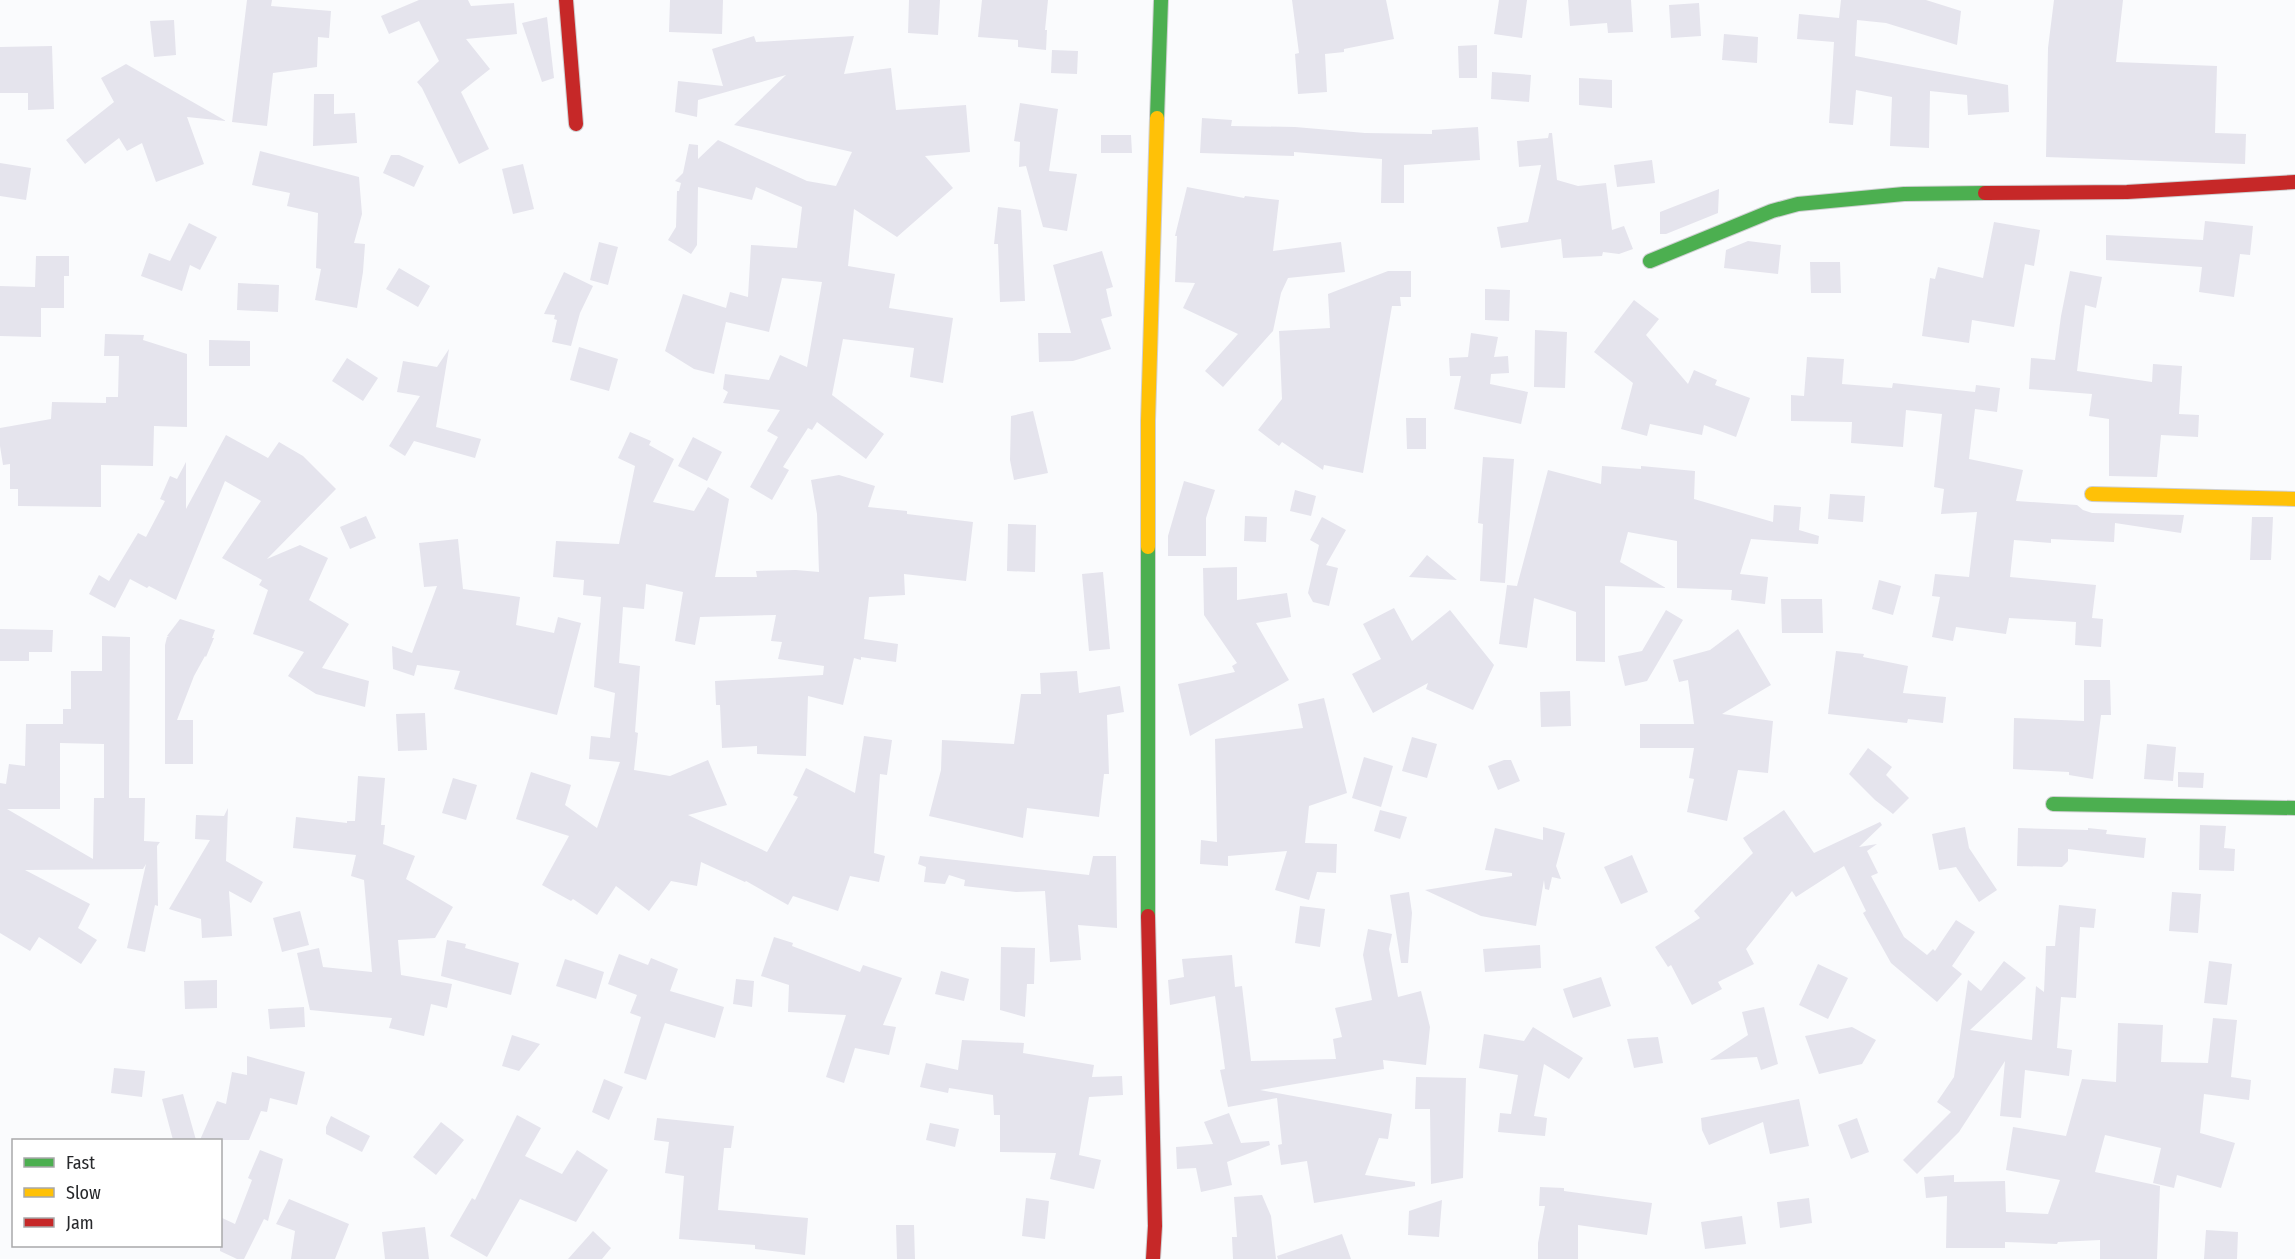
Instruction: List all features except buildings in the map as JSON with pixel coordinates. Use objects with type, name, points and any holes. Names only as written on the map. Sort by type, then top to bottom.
[{"type":"street","points":[[566,0],[576,124]]},
{"type":"street","points":[[1153,1259],[1155,1226],[1147,857],[1148,421],[1161,0]]},
{"type":"street","points":[[1650,261],[1772,211],[1798,204],[1904,194],[2127,192],[2295,182]]},
{"type":"street","points":[[2092,494],[2295,499]]},
{"type":"street","points":[[2053,804],[2295,808]]},
{"type":"traffic: fast","points":[[1157,118],[1161,0]]},
{"type":"traffic: fast","points":[[1650,261],[1772,211],[1798,204],[1904,194],[1985,193]]},
{"type":"traffic: fast","points":[[1148,547],[1148,916]]},
{"type":"traffic: fast","points":[[2053,804],[2295,808]]},
{"type":"traffic: slow","points":[[1148,547],[1148,421],[1157,118]]},
{"type":"traffic: slow","points":[[2092,494],[2295,499]]},
{"type":"traffic: jam","points":[[566,0],[576,124]]},
{"type":"traffic: jam","points":[[1985,193],[2127,192],[2295,182]]},
{"type":"traffic: jam","points":[[1148,916],[1155,1226],[1153,1259]]}]
